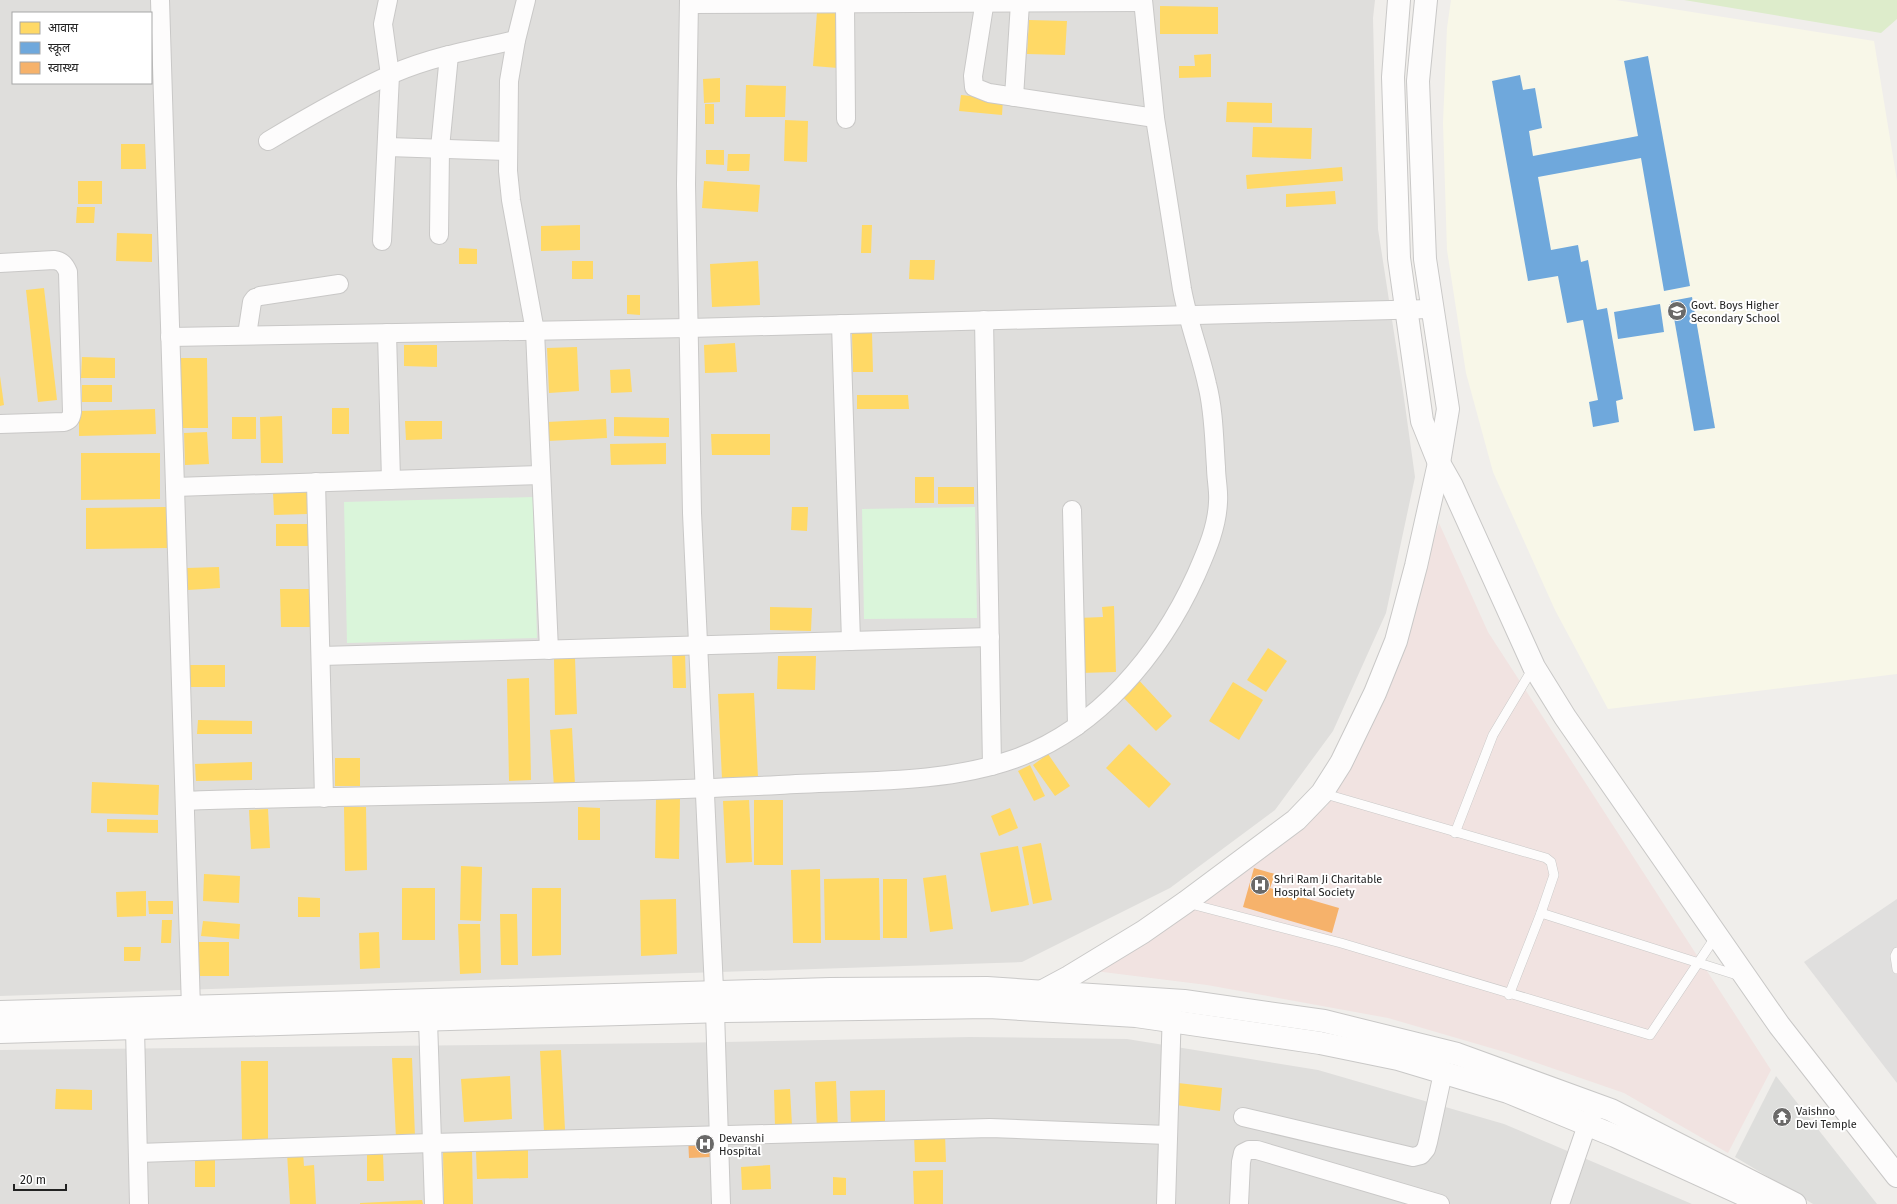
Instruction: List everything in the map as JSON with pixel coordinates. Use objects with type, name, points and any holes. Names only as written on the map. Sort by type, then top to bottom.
[{"type":"street","points":[[160,0],[191,1008]]},
{"type":"street","points":[[382,241],[388,147],[390,75],[383,24],[388,0]]},
{"type":"street","points":[[526,0],[516,40],[509,81],[507,152],[511,200],[535,331],[549,650]]},
{"type":"street","points":[[1399,0],[1393,77],[1397,232],[1422,421],[1438,463],[1452,486],[1534,667],[1565,717],[1779,1025],[1897,1176]]},
{"type":"street","points":[[1012,1009],[1069,977],[1136,936],[1186,902],[1283,831],[1322,793],[1345,756],[1375,693],[1396,641],[1416,566],[1448,408],[1425,259],[1418,81],[1426,0]]},
{"type":"street","points":[[985,1],[973,76],[974,87],[989,93],[1155,118]]},
{"type":"street","points":[[185,801],[705,788],[889,780],[941,776],[992,766],[1037,750],[1077,726],[1107,702],[1146,659],[1185,600],[1213,534],[1219,501],[1208,386],[1187,316],[1155,118],[1143,1],[1020,3],[985,1],[689,2],[686,184],[692,513],[705,788],[714,1002],[721,1204]]},
{"type":"street","points":[[835,2],[846,119]]},
{"type":"street","points":[[1014,97],[1020,3]]},
{"type":"street","points":[[268,141],[390,75],[449,55],[516,40]]},
{"type":"street","points":[[438,235],[440,148],[449,55]]},
{"type":"street","points":[[388,147],[507,152]]},
{"type":"street","points":[[0,263],[59,260],[65,265],[68,272],[72,417],[68,421],[64,422],[0,424]]},
{"type":"street","points":[[247,335],[251,306],[257,297],[339,284]]},
{"type":"street","points":[[170,336],[689,328],[1432,309]]},
{"type":"street","points":[[984,320],[992,766]]},
{"type":"street","points":[[841,324],[851,641]]},
{"type":"street","points":[[387,333],[391,480]]},
{"type":"street","points":[[175,486],[541,475]]},
{"type":"street","points":[[316,482],[324,798]]},
{"type":"street","points":[[1072,510],[1077,726]]},
{"type":"street","points":[[321,656],[990,637]]},
{"type":"street","points":[[0,1032],[428,1020],[714,1002],[830,989],[979,988],[1041,992],[1172,1011],[1398,1059],[1508,1092],[1721,1184],[1760,1204]]},
{"type":"street","points":[[0,1012],[191,1008],[714,1002],[988,1007],[1136,1016],[1172,1011],[1324,1021],[1458,1054],[1597,1105],[1795,1204]]},
{"type":"street","points":[[1166,1204],[1172,1011]]},
{"type":"street","points":[[428,1020],[434,1204]]},
{"type":"street","points":[[134,1028],[139,1204]]},
{"type":"street","points":[[1243,1117],[1413,1157],[1421,1155],[1428,1142],[1443,1073]]},
{"type":"street","points":[[1560,1204],[1587,1125],[1597,1105]]},
{"type":"street","points":[[138,1153],[432,1143],[990,1128],[1167,1135]]},
{"type":"street","points":[[1239,1204],[1241,1162],[1243,1153],[1250,1150],[1257,1150],[1440,1204]]},
{"type":"lane","points":[[1455,833],[1494,735],[1534,667]]},
{"type":"lane","points":[[1322,793],[1455,833],[1546,858],[1551,862],[1554,875],[1541,913],[1509,994]]},
{"type":"lane","points":[[1186,902],[1340,943],[1650,1036],[1697,962],[1717,935]]},
{"type":"lane","points":[[1541,913],[1747,978]]},
{"type":"lane","points":[[1897,952],[1895,956],[1897,969]]},
{"type":"shaded area","points":[[0,0],[1375,0],[1373,18],[1378,229],[1415,477],[1386,613],[1333,731],[1275,810],[1170,888],[1022,962],[0,996]]},
{"type":"shaded area","name":"Govt. Boys Higher Secondary School","points":[[1451,0],[1616,0],[1874,41],[1897,181],[1897,674],[1608,709],[1555,610],[1493,472],[1466,373],[1447,250],[1443,123],[1447,28]]},
{"type":"shaded area","points":[[1439,523],[1488,632],[1771,1070],[1728,1153],[1624,1093],[1508,1053],[1388,1018],[1207,985],[1095,971],[1189,907],[1327,806],[1391,675]]},
{"type":"shaded area","points":[[1897,899],[1897,1083],[1804,962]]},
{"type":"shaded area","points":[[970,1037],[1127,1039],[1318,1070],[1504,1124],[1692,1204],[0,1204],[0,1050],[673,1043]]},
{"type":"shaded area","name":"Vaishno Devi Temple","points":[[1776,1076],[1877,1204],[1813,1204],[1735,1157]]},
{"type":"green space","points":[[1684,0],[1897,0],[1897,19],[1881,33]]},
{"type":"green space","points":[[533,497],[537,638],[347,643],[344,502]]},
{"type":"green space","points":[[975,507],[977,618],[864,619],[862,509]]},
{"type":"building: आवास","points":[[1160,6],[1218,7],[1218,34],[1160,34]]},
{"type":"building: आवास","points":[[817,12],[841,13],[838,68],[813,66]]},
{"type":"building: आवास","points":[[1029,20],[1067,21],[1065,55],[1027,54]]},
{"type":"building: आवास","points":[[1211,54],[1211,77],[1179,78],[1179,66],[1195,66],[1194,55]]},
{"type":"building: आवास","points":[[720,78],[720,102],[704,103],[703,79]]},
{"type":"building: आवास","points":[[746,85],[786,86],[785,117],[745,117]]},
{"type":"building: आवास","points":[[961,95],[1003,99],[1002,115],[959,111]]},
{"type":"building: आवास","points":[[1227,102],[1272,103],[1272,123],[1226,122]]},
{"type":"building: आवास","points":[[705,104],[714,104],[714,124],[705,124]]},
{"type":"building: आवास","points":[[785,120],[808,121],[807,162],[784,161]]},
{"type":"building: आवास","points":[[1253,127],[1312,128],[1311,159],[1252,157]]},
{"type":"building: आवास","points":[[121,144],[145,144],[146,169],[121,169]]},
{"type":"building: आवास","points":[[706,150],[724,150],[724,165],[706,164]]},
{"type":"building: आवास","points":[[728,154],[750,154],[749,171],[727,171]]},
{"type":"building: आवास","points":[[1342,167],[1343,181],[1247,189],[1246,175]]},
{"type":"building: आवास","points":[[78,181],[102,181],[102,204],[78,204]]},
{"type":"building: आवास","points":[[704,181],[760,185],[758,212],[702,208]]},
{"type":"building: आवास","points":[[1335,191],[1336,204],[1286,207],[1286,194]]},
{"type":"building: आवास","points":[[77,207],[95,207],[94,223],[76,223]]},
{"type":"building: आवास","points":[[580,225],[580,250],[541,251],[541,226]]},
{"type":"building: आवास","points":[[862,225],[872,225],[871,253],[861,253]]},
{"type":"building: आवास","points":[[117,233],[152,234],[152,262],[116,261]]},
{"type":"building: आवास","points":[[459,248],[477,249],[477,264],[459,264]]},
{"type":"building: आवास","points":[[910,260],[935,260],[934,280],[909,279]]},
{"type":"building: आवास","points":[[572,261],[593,261],[593,279],[572,279]]},
{"type":"building: आवास","points":[[758,261],[760,305],[712,307],[710,264]]},
{"type":"building: आवास","points":[[44,288],[57,400],[38,402],[26,290]]},
{"type":"building: आवास","points":[[627,295],[640,295],[640,315],[627,314]]},
{"type":"building: आवास","points":[[852,333],[872,333],[873,372],[853,372]]},
{"type":"building: आवास","points":[[735,343],[737,372],[705,373],[704,345]]},
{"type":"building: आवास","points":[[404,345],[437,345],[437,367],[404,366]]},
{"type":"building: आवास","points":[[577,347],[579,391],[549,393],[547,348]]},
{"type":"building: आवास","points":[[82,357],[115,358],[115,378],[81,378]]},
{"type":"building: आवास","points":[[179,358],[207,358],[208,428],[180,428]]},
{"type":"building: आवास","points":[[630,369],[632,392],[611,393],[610,370]]},
{"type":"building: आवास","points":[[0,376],[4,405],[0,406]]},
{"type":"building: आवास","points":[[82,385],[112,385],[112,402],[82,402]]},
{"type":"building: आवास","points":[[857,395],[908,395],[909,409],[857,409]]},
{"type":"building: आवास","points":[[332,408],[349,408],[349,434],[332,434]]},
{"type":"building: आवास","points":[[155,409],[156,434],[79,436],[79,411]]},
{"type":"building: आवास","points":[[282,416],[283,463],[261,463],[260,417]]},
{"type":"building: आवास","points":[[232,417],[256,417],[256,439],[232,439]]},
{"type":"building: आवास","points":[[614,417],[669,418],[669,437],[614,436]]},
{"type":"building: आवास","points":[[606,419],[607,438],[548,441],[547,422]]},
{"type":"building: आवास","points":[[405,421],[442,421],[442,439],[406,440]]},
{"type":"building: आवास","points":[[207,432],[209,464],[185,465],[184,433]]},
{"type":"building: आवास","points":[[711,434],[770,434],[770,455],[712,455]]},
{"type":"building: आवास","points":[[666,443],[666,464],[611,465],[610,444]]},
{"type":"building: आवास","points":[[81,453],[160,453],[160,499],[81,500]]},
{"type":"building: आवास","points":[[915,477],[934,477],[934,503],[915,503]]},
{"type":"building: आवास","points":[[938,487],[974,487],[974,504],[938,504]]},
{"type":"building: आवास","points":[[307,491],[307,514],[274,515],[273,492]]},
{"type":"building: आवास","points":[[167,507],[168,548],[86,549],[86,508]]},
{"type":"building: आवास","points":[[792,507],[808,507],[807,531],[791,530]]},
{"type":"building: आवास","points":[[276,524],[308,524],[308,546],[276,546]]},
{"type":"building: आवास","points":[[219,567],[220,588],[188,590],[187,568]]},
{"type":"building: आवास","points":[[280,589],[311,589],[312,627],[281,627]]},
{"type":"building: आवास","points":[[1114,606],[1116,672],[1080,673],[1078,618],[1103,617],[1102,607]]},
{"type":"building: आवास","points":[[770,607],[812,608],[811,631],[770,630]]},
{"type":"building: आवास","points":[[1268,648],[1287,661],[1266,692],[1247,680]]},
{"type":"building: आवास","points":[[672,652],[685,652],[686,688],[673,688]]},
{"type":"building: आवास","points":[[778,656],[816,656],[815,690],[777,689]]},
{"type":"building: आवास","points":[[575,658],[577,714],[555,715],[554,659]]},
{"type":"building: आवास","points":[[190,665],[225,665],[225,687],[190,687]]},
{"type":"building: आवास","points":[[1135,676],[1172,716],[1156,731],[1118,692]]},
{"type":"building: आवास","points":[[529,678],[531,780],[509,781],[507,679]]},
{"type":"building: आवास","points":[[1233,682],[1263,700],[1239,740],[1209,721]]},
{"type":"building: आवास","points":[[754,693],[758,778],[722,779],[718,694]]},
{"type":"building: आवास","points":[[198,720],[252,721],[252,734],[197,734]]},
{"type":"building: आवास","points":[[572,728],[575,785],[554,787],[550,730]]},
{"type":"building: आवास","points":[[1129,744],[1171,784],[1149,808],[1106,768]]},
{"type":"building: आवास","points":[[1048,754],[1070,786],[1055,796],[1033,765]]},
{"type":"building: आवास","points":[[335,758],[360,758],[360,786],[335,786]]},
{"type":"building: आवास","points":[[252,762],[252,780],[196,781],[195,764]]},
{"type":"building: आवास","points":[[1030,765],[1045,796],[1034,801],[1018,771]]},
{"type":"building: आवास","points":[[92,782],[159,785],[158,815],[91,813]]},
{"type":"building: आवास","points":[[656,799],[680,799],[679,859],[655,858]]},
{"type":"building: आवास","points":[[749,800],[752,862],[726,863],[723,801]]},
{"type":"building: आवास","points":[[754,800],[783,800],[783,865],[754,865]]},
{"type":"building: आवास","points":[[344,807],[366,807],[367,870],[345,871]]},
{"type":"building: आवास","points":[[578,807],[600,808],[600,840],[578,840]]},
{"type":"building: आवास","points":[[1010,808],[1018,828],[999,836],[991,816]]},
{"type":"building: आवास","points":[[268,809],[270,848],[251,849],[249,810]]},
{"type":"building: आवास","points":[[107,819],[158,820],[158,833],[107,832]]},
{"type":"building: आवास","points":[[1041,843],[1052,900],[1033,904],[1022,847]]},
{"type":"building: आवास","points":[[1018,846],[1029,905],[991,912],[980,853]]},
{"type":"building: आवास","points":[[461,866],[482,867],[481,921],[460,920]]},
{"type":"building: आवास","points":[[820,869],[821,943],[793,943],[791,870]]},
{"type":"building: आवास","points":[[204,874],[240,876],[239,903],[203,901]]},
{"type":"building: आवास","points":[[946,875],[953,929],[930,932],[923,878]]},
{"type":"building: आवास","points":[[879,878],[880,940],[825,940],[824,879]]},
{"type":"building: आवास","points":[[883,879],[907,879],[907,938],[883,938]]},
{"type":"building: आवास","points":[[402,888],[435,888],[435,940],[402,940]]},
{"type":"building: आवास","points":[[532,888],[561,888],[561,955],[532,956]]},
{"type":"building: आवास","points":[[146,891],[146,916],[117,917],[116,892]]},
{"type":"building: आवास","points":[[298,897],[320,898],[320,917],[298,917]]},
{"type":"building: आवास","points":[[676,899],[677,954],[641,956],[640,900]]},
{"type":"building: आवास","points":[[148,901],[173,901],[173,914],[149,914]]},
{"type":"building: आवास","points":[[500,914],[517,914],[518,965],[501,965]]},
{"type":"building: आवास","points":[[162,920],[172,920],[171,943],[161,943]]},
{"type":"building: आवास","points":[[203,921],[240,924],[239,939],[201,936]]},
{"type":"building: आवास","points":[[458,924],[480,924],[481,973],[460,974]]},
{"type":"building: आवास","points":[[379,932],[380,968],[360,969],[359,933]]},
{"type":"building: आवास","points":[[198,942],[229,942],[229,976],[198,976]]},
{"type":"building: आवास","points":[[124,947],[141,947],[140,961],[124,961]]},
{"type":"building: आवास","points":[[561,1050],[565,1130],[544,1132],[540,1051]]},
{"type":"building: आवास","points":[[392,1058],[412,1058],[415,1137],[396,1138]]},
{"type":"building: आवास","points":[[241,1061],[268,1061],[268,1141],[242,1141]]},
{"type":"building: आवास","points":[[510,1076],[512,1119],[464,1122],[461,1079]]},
{"type":"building: आवास","points":[[836,1081],[838,1131],[817,1132],[815,1082]]},
{"type":"building: आवास","points":[[1178,1083],[1222,1088],[1220,1111],[1176,1105]]},
{"type":"building: आवास","points":[[56,1089],[92,1090],[92,1110],[55,1109]]},
{"type":"building: आवास","points":[[790,1089],[792,1125],[775,1126],[774,1090]]},
{"type":"building: आवास","points":[[885,1090],[885,1127],[851,1127],[850,1091]]},
{"type":"building: आवास","points":[[945,1134],[946,1162],[915,1162],[914,1135]]},
{"type":"building: आवास","points":[[443,1150],[472,1150],[473,1204],[444,1204]]},
{"type":"building: आवास","points":[[528,1150],[528,1178],[477,1179],[476,1151]]},
{"type":"building: आवास","points":[[303,1152],[304,1166],[314,1165],[316,1204],[290,1204],[287,1153]]},
{"type":"building: आवास","points":[[367,1154],[383,1154],[384,1181],[367,1181]]},
{"type":"building: आवास","points":[[195,1157],[215,1157],[215,1187],[195,1187]]},
{"type":"building: आवास","points":[[770,1165],[771,1189],[742,1190],[741,1167]]},
{"type":"building: आवास","points":[[943,1170],[943,1204],[914,1204],[913,1171]]},
{"type":"building: आवास","points":[[833,1177],[846,1178],[846,1195],[833,1195]]},
{"type":"building: आवास","points":[[422,1200],[423,1204],[360,1204],[360,1203]]},
{"type":"building: स्कूल","points":[[1648,56],[1690,286],[1664,291],[1641,158],[1538,177],[1551,250],[1578,245],[1581,262],[1588,260],[1597,310],[1607,308],[1623,399],[1616,401],[1619,422],[1593,427],[1589,402],[1598,400],[1583,320],[1567,323],[1558,276],[1528,281],[1492,81],[1520,75],[1523,90],[1535,88],[1542,128],[1529,131],[1533,156],[1638,136],[1624,61]]},
{"type":"building: स्कूल","points":[[1692,297],[1715,428],[1694,431],[1671,301]]},
{"type":"building: स्कूल","points":[[1660,304],[1664,332],[1618,339],[1614,312]]},
{"type":"building: स्वास्थ्य","points":[[1254,868],[1275,874],[1270,888],[1339,908],[1332,933],[1243,907]]},
{"type":"building: स्वास्थ्य","points":[[709,1136],[710,1157],[689,1158],[688,1137]]},
{"type":"place","name":"Govt. Boys Higher Secondary School","points":[[1677,311]]},
{"type":"place","name":"Shri Ram Ji Charitable Hospital Society","points":[[1260,885]]},
{"type":"place","name":"Vaishno Devi Temple","points":[[1782,1117]]},
{"type":"place","name":"Devanshi Hospital","points":[[705,1144]]}]
